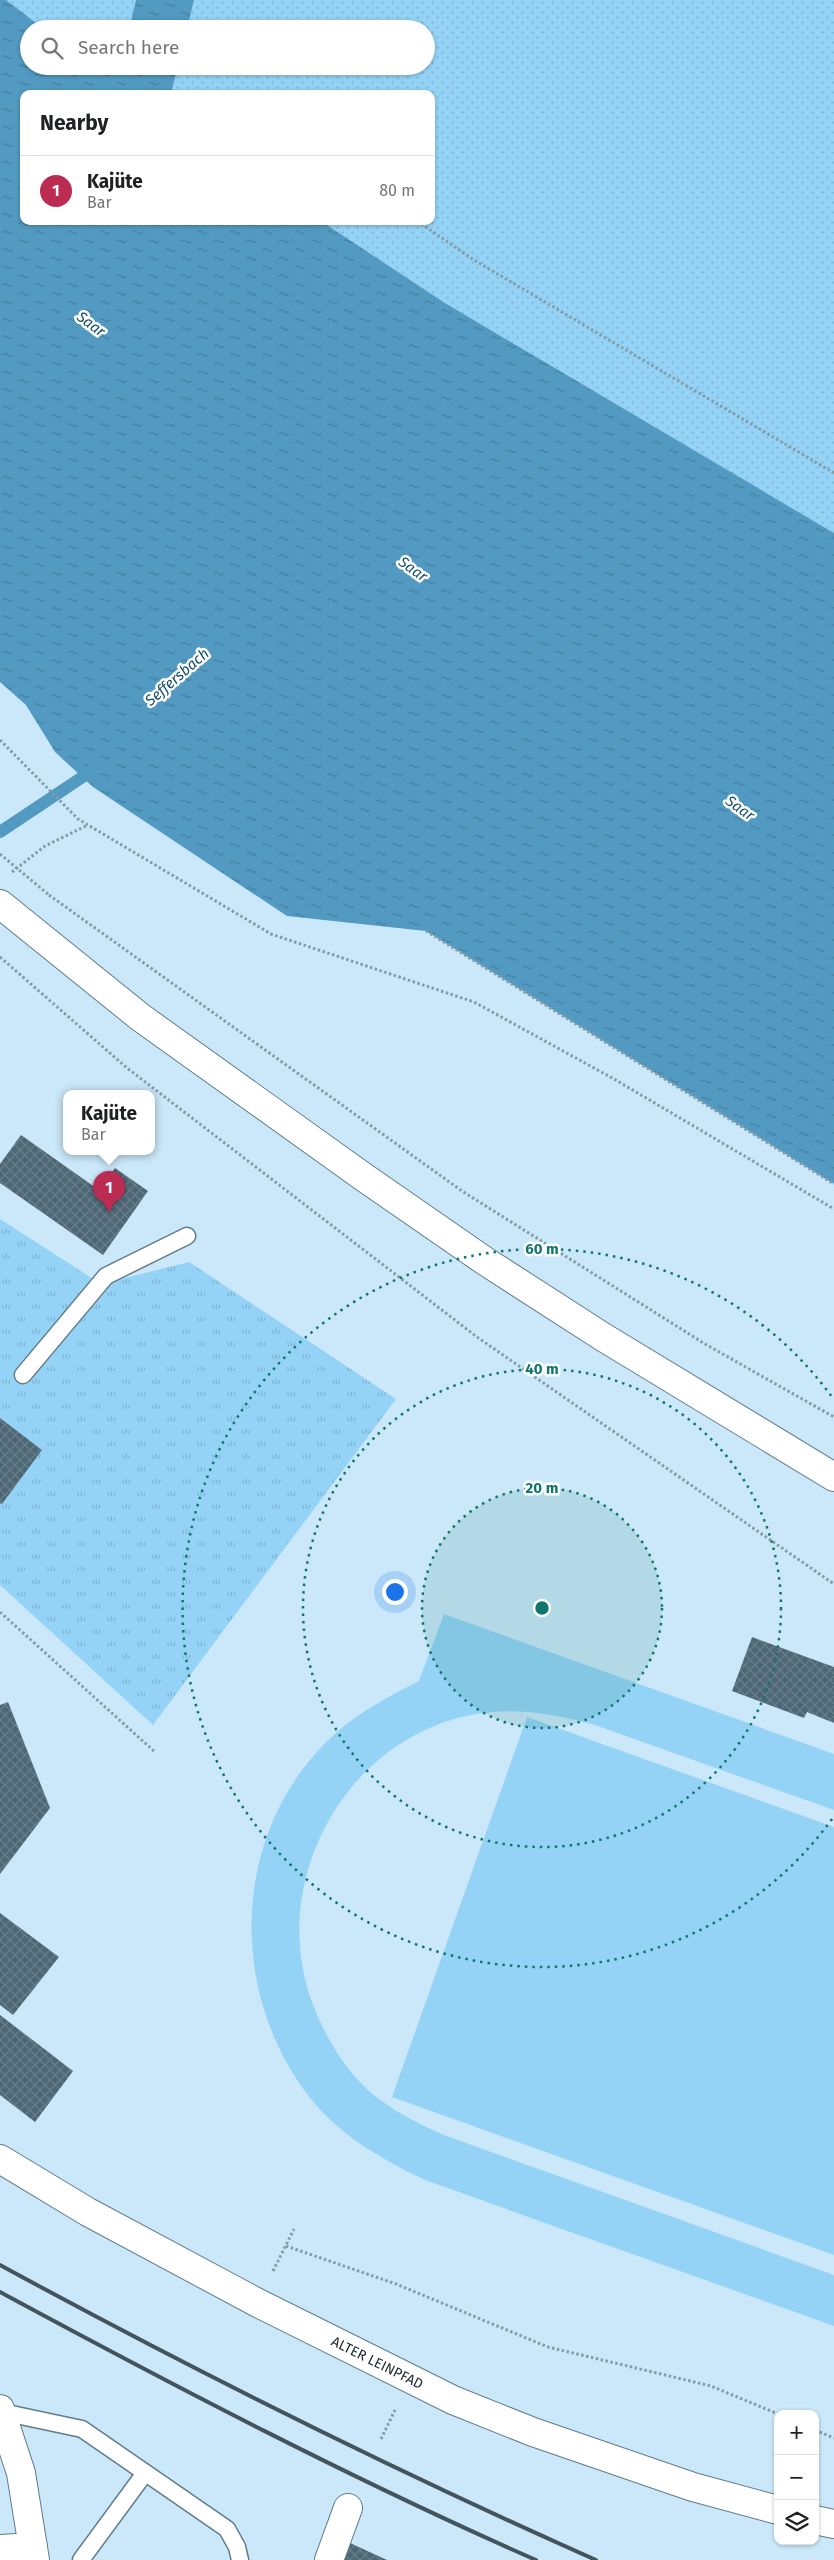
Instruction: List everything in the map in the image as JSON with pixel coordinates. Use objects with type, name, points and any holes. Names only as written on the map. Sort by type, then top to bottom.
[{"type":"street","points":[[2,906],[140,1016],[357,1172],[486,1261],[603,1336],[834,1477]]},
{"type":"street","name":"ALTER LEINPFAD","points":[[0,2159],[88,2212],[256,2302],[453,2400],[533,2432],[693,2487],[774,2509]]},
{"type":"street","points":[[0,2549],[34,2553],[22,2473],[1,2411]]},
{"type":"street","points":[[329,2560],[348,2508]]},
{"type":"street","points":[[819,2521],[834,2524]]},
{"type":"lane","points":[[23,1375],[106,1276],[187,1236]]},
{"type":"lane","points":[[1,2411],[82,2429],[227,2530],[237,2547],[240,2560]]},
{"type":"lane","points":[[81,2560],[146,2473]]},
{"type":"path","points":[[423,225],[474,260],[834,473]]},
{"type":"path","points":[[0,740],[41,784],[78,818],[272,934],[474,1002],[614,1079],[834,1209]]},
{"type":"path","points":[[8,876],[45,846],[88,825]]},
{"type":"path","points":[[0,854],[49,895],[462,1191],[705,1344],[834,1417]]},
{"type":"path","points":[[426,931],[834,1184]]},
{"type":"path","points":[[0,957],[127,1068],[477,1337],[834,1584]]},
{"type":"path","points":[[0,1612],[155,1752]]},
{"type":"path","points":[[256,2302],[294,2229]]},
{"type":"path","points":[[286,2246],[396,2284],[548,2346],[711,2386],[774,2412]]},
{"type":"path","points":[[819,2432],[834,2438]]},
{"type":"green space","points":[[6,0],[136,0],[131,20],[32,20]]},
{"type":"green space","points":[[194,0],[834,0],[834,533],[445,303],[327,225],[435,225],[435,90],[172,90],[176,75],[435,75],[435,20],[189,20]]},
{"type":"green space","points":[[0,1219],[101,1284],[189,1262],[396,1399],[153,1725],[0,1585]]},
{"type":"green space","points":[[444,1614],[834,1754],[834,1810],[595,1725],[565,1718],[536,1713],[491,1712],[476,1714],[429,1728],[388,1753],[353,1785],[326,1824],[308,1868],[300,1915],[302,1963],[315,2010],[326,2034],[348,2068],[365,2087],[392,2108],[426,2127],[834,2275],[834,2326],[425,2180],[376,2154],[332,2121],[307,2094],[281,2051],[263,2005],[253,1957],[252,1908],[260,1860],[276,1813],[302,1771],[336,1733],[376,1704],[419,1681]]},
{"type":"green space","points":[[527,1717],[834,1827],[834,2255],[392,2097]]},
{"type":"water","name":"Saar","points":[[0,0],[6,0],[32,20],[20,20],[20,75],[176,75],[172,90],[20,90],[20,225],[327,225],[445,303],[834,533],[834,1184],[426,931],[287,916],[93,787],[55,752],[26,705],[0,682]]},
{"type":"water","points":[[136,0],[194,0],[189,20],[131,20]]},
{"type":"building","points":[[21,1135],[99,1190],[115,1168],[148,1191],[103,1255],[0,1183],[0,1164]]},
{"type":"building","points":[[0,1418],[42,1450],[2,1504],[0,1503]]},
{"type":"building","points":[[752,1637],[834,1667],[834,1723],[807,1712],[804,1718],[732,1691]]},
{"type":"building","points":[[8,1702],[50,1808],[0,1874],[0,1705]]},
{"type":"building","points":[[0,1913],[59,1957],[13,2015],[0,2005]]},
{"type":"building","points":[[0,2015],[73,2071],[35,2122],[0,2095]]},
{"type":"building","points":[[348,2542],[387,2560],[342,2560]]},
{"type":"waterway","name":"Seffersbach","points":[[0,832],[96,768]]},
{"type":"railway","points":[[0,2265],[147,2343],[295,2418],[445,2491],[596,2560]]},
{"type":"railway","points":[[0,2292],[266,2432],[400,2498],[536,2560]]},
{"type":"place","name":"Kajüte","points":[[109,1212]]}]
